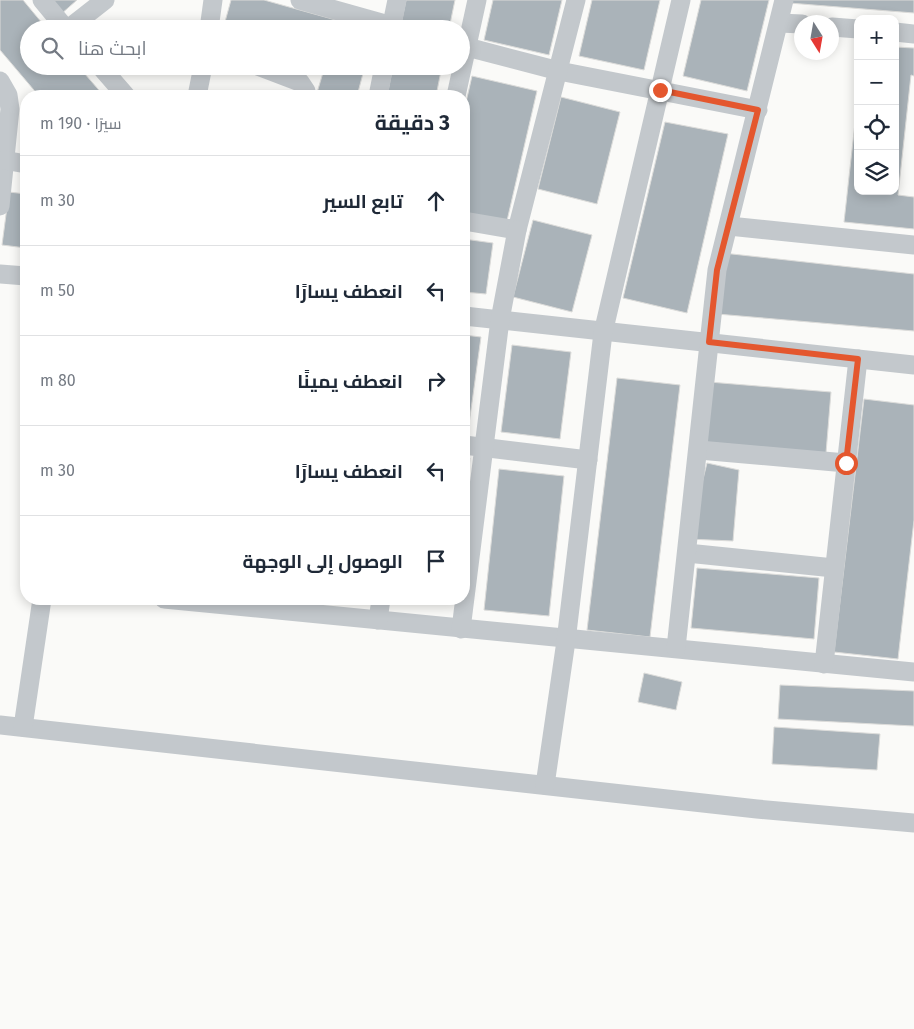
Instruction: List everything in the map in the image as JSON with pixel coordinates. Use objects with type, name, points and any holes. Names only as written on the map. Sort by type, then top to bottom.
[{"type":"street","points":[[42,0],[59,20]]},
{"type":"street","points":[[79,20],[105,0]]},
{"type":"street","points":[[210,20],[213,0]]},
{"type":"street","points":[[300,0],[368,20]]},
{"type":"street","points":[[393,20],[397,0]]},
{"type":"street","points":[[470,33],[477,0]]},
{"type":"street","points":[[470,558],[500,320],[517,230],[576,0]]},
{"type":"street","points":[[545,785],[566,641],[603,333],[682,0]]},
{"type":"street","points":[[676,648],[699,450],[717,270],[780,23],[784,0]]},
{"type":"street","points":[[780,23],[794,24]]},
{"type":"street","points":[[839,28],[854,29]]},
{"type":"street","points":[[899,32],[914,34]]},
{"type":"street","points":[[470,48],[559,71],[758,110]]},
{"type":"street","points":[[108,75],[121,90]]},
{"type":"street","points":[[198,90],[201,75]]},
{"type":"street","points":[[282,75],[300,82],[305,90]]},
{"type":"street","points":[[379,90],[382,75]]},
{"type":"street","points":[[457,90],[461,75]]},
{"type":"street","points":[[0,81],[8,95],[10,109],[0,206]]},
{"type":"street","points":[[4,160],[20,163]]},
{"type":"street","points":[[470,222],[517,230]]},
{"type":"street","points":[[729,226],[914,245]]},
{"type":"street","points":[[0,274],[20,276]]},
{"type":"street","points":[[470,317],[603,333],[709,342],[914,365]]},
{"type":"street","points":[[824,664],[858,359]]},
{"type":"street","points":[[470,446],[588,460]]},
{"type":"street","points":[[699,450],[846,463]]},
{"type":"street","points":[[687,553],[834,568]]},
{"type":"street","points":[[23,728],[41,605]]},
{"type":"street","points":[[281,605],[300,606],[378,620],[566,641],[676,648],[914,672]]},
{"type":"street","points":[[378,620],[380,605]]},
{"type":"street","points":[[461,629],[464,605]]},
{"type":"street","points":[[0,725],[758,808],[914,823]]},
{"type":"building","points":[[0,0],[23,0],[40,20],[20,20],[20,74],[0,50]]},
{"type":"building","points":[[48,0],[77,0],[60,15]]},
{"type":"building","points":[[231,0],[264,0],[336,20],[225,20]]},
{"type":"building","points":[[406,0],[455,0],[451,20],[402,20]]},
{"type":"building","points":[[493,0],[562,0],[549,55],[484,40]]},
{"type":"building","points":[[592,0],[660,0],[644,70],[579,56]]},
{"type":"building","points":[[701,0],[769,0],[747,91],[683,76]]},
{"type":"building","points":[[790,0],[914,0],[914,13],[789,3]]},
{"type":"building","points":[[899,47],[914,48],[914,76],[911,75],[899,186]]},
{"type":"building","points":[[21,75],[86,75],[99,90],[34,90]]},
{"type":"building","points":[[322,75],[363,75],[359,90],[318,90]]},
{"type":"building","points":[[391,75],[440,75],[437,90],[388,90]]},
{"type":"building","points":[[472,76],[537,91],[506,225],[470,216],[469,90]]},
{"type":"building","points":[[561,97],[620,112],[597,204],[538,189]]},
{"type":"building","points":[[665,122],[728,134],[687,313],[623,298]]},
{"type":"building","points":[[854,132],[854,195],[914,197],[914,229],[844,222]]},
{"type":"building","points":[[9,192],[20,193],[20,247],[2,245]]},
{"type":"building","points":[[533,220],[592,235],[572,312],[513,297]]},
{"type":"building","points":[[470,240],[493,243],[486,294],[470,293]]},
{"type":"building","points":[[723,253],[914,274],[914,331],[717,314]]},
{"type":"building","points":[[470,336],[481,337],[470,417]]},
{"type":"building","points":[[512,345],[571,352],[560,439],[501,432]]},
{"type":"building","points":[[617,378],[680,385],[650,637],[587,630]]},
{"type":"building","points":[[709,382],[831,392],[826,453],[703,442]]},
{"type":"building","points":[[864,399],[914,405],[914,520],[898,659],[834,652]]},
{"type":"building","points":[[707,463],[739,470],[733,541],[688,539]]},
{"type":"building","points":[[499,469],[564,476],[549,616],[484,610]]},
{"type":"building","points":[[697,568],[819,578],[814,639],[691,628]]},
{"type":"building","points":[[644,673],[682,682],[676,710],[638,702]]},
{"type":"building","points":[[780,685],[914,691],[914,726],[778,719]]},
{"type":"building","points":[[774,727],[880,734],[877,770],[772,764]]},
{"type":"route","points":[[660,90],[758,110],[717,270],[712,298],[709,342],[858,359],[846,463]]}]
